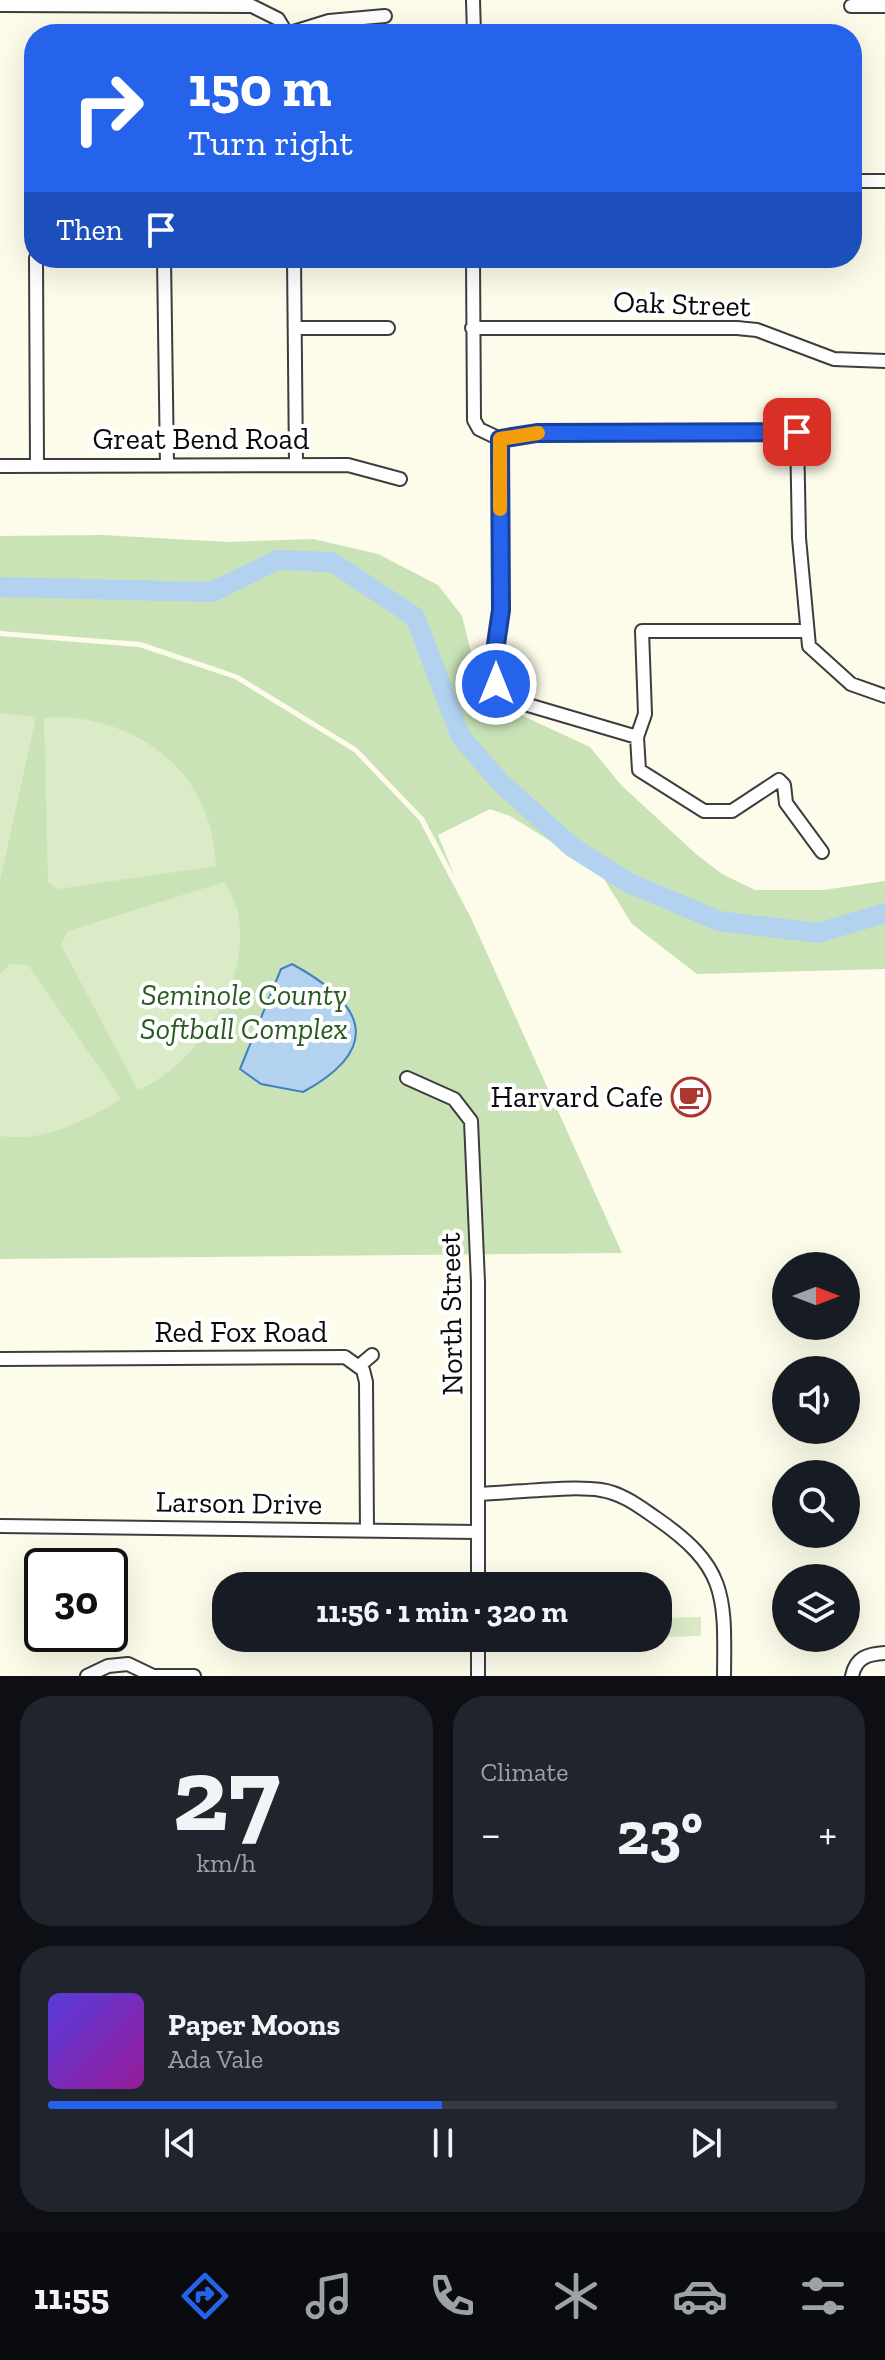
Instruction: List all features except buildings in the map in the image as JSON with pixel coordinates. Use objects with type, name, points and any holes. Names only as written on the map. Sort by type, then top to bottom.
[{"type":"street","points":[[473,0],[474,24]]},
{"type":"street","points":[[0,5],[252,6],[278,19],[281,24]]},
{"type":"street","points":[[851,6],[885,6]]},
{"type":"street","points":[[319,24],[385,16]]},
{"type":"street","points":[[862,181],[885,181]]},
{"type":"street","points":[[36,268],[37,466]]},
{"type":"street","points":[[164,268],[167,465]]},
{"type":"street","points":[[294,268],[296,465]]},
{"type":"street","points":[[473,268],[474,420],[479,429],[500,439],[537,433],[797,432],[799,538],[809,646],[851,684],[885,696]]},
{"type":"street","points":[[295,328],[388,328]]},
{"type":"street","name":"Oak Street","points":[[472,328],[737,328],[757,330],[834,359],[885,361]]},
{"type":"street","points":[[500,439],[501,610],[492,672],[496,684],[511,700],[637,737]]},
{"type":"street","name":"Great Bend Road","points":[[0,466],[348,465],[400,479]]},
{"type":"street","points":[[806,631],[642,631],[645,714],[637,737],[639,770],[704,811],[732,811],[779,780],[784,785],[786,803],[822,852]]},
{"type":"street","name":"North Street","points":[[407,1078],[454,1099],[471,1121],[478,1282],[478,1572]]},
{"type":"street","points":[[359,1366],[372,1355]]},
{"type":"street","name":"Red Fox Road","points":[[0,1359],[345,1357],[359,1366],[366,1382],[367,1531]]},
{"type":"street","points":[[478,1494],[601,1490],[631,1501],[684,1537],[715,1576],[724,1600],[724,1676]]},
{"type":"street","name":"Larson Drive","points":[[0,1526],[478,1532]]},
{"type":"street","points":[[478,1652],[478,1676]]},
{"type":"street","points":[[852,1676],[857,1663],[867,1654],[885,1653]]},
{"type":"street","points":[[87,1676],[108,1666],[128,1664],[153,1676],[194,1676]]},
{"type":"green space","points":[[102,535],[229,542],[313,539],[378,554],[438,585],[462,616],[482,697],[590,747],[621,785],[722,874],[755,890],[823,890],[885,881],[885,969],[697,974],[632,924],[599,871],[510,816],[490,809],[438,835],[455,877],[424,818],[357,748],[238,675],[141,642],[0,631],[0,536]]},
{"type":"green space","name":"Seminole County Softball Complex","points":[[0,636],[139,647],[235,679],[354,752],[419,820],[471,918],[622,1253],[0,1259]]},
{"type":"green space","points":[[0,713],[36,717],[0,881]]},
{"type":"green space","points":[[65,717],[124,731],[149,744],[171,762],[189,782],[203,807],[212,835],[216,866],[58,889],[48,882],[44,718]]},
{"type":"green space","points":[[224,882],[237,909],[240,939],[236,970],[224,1001],[207,1030],[186,1056],[163,1076],[138,1090],[61,945],[68,931]]},
{"type":"green space","points":[[10,964],[28,965],[121,1099],[78,1122],[48,1133],[0,1136],[0,974]]},
{"type":"green space","points":[[701,1617],[701,1636],[672,1637],[672,1618]]},
{"type":"water","points":[[292,964],[336,994],[349,1010],[355,1026],[355,1042],[346,1058],[329,1075],[303,1092],[261,1084],[240,1069],[281,969]]},
{"type":"waterway","points":[[0,587],[212,592],[277,560],[332,562],[415,617],[461,737],[500,782],[572,847],[629,883],[719,921],[818,933],[885,913]]},
{"type":"slow traffic","points":[[500,509],[500,439],[538,433]]},
{"type":"place","name":"Harvard Cafe","points":[[691,1097]]},
{"type":"route","points":[[496,684],[492,672],[501,610],[500,439],[537,433],[797,432]]}]
